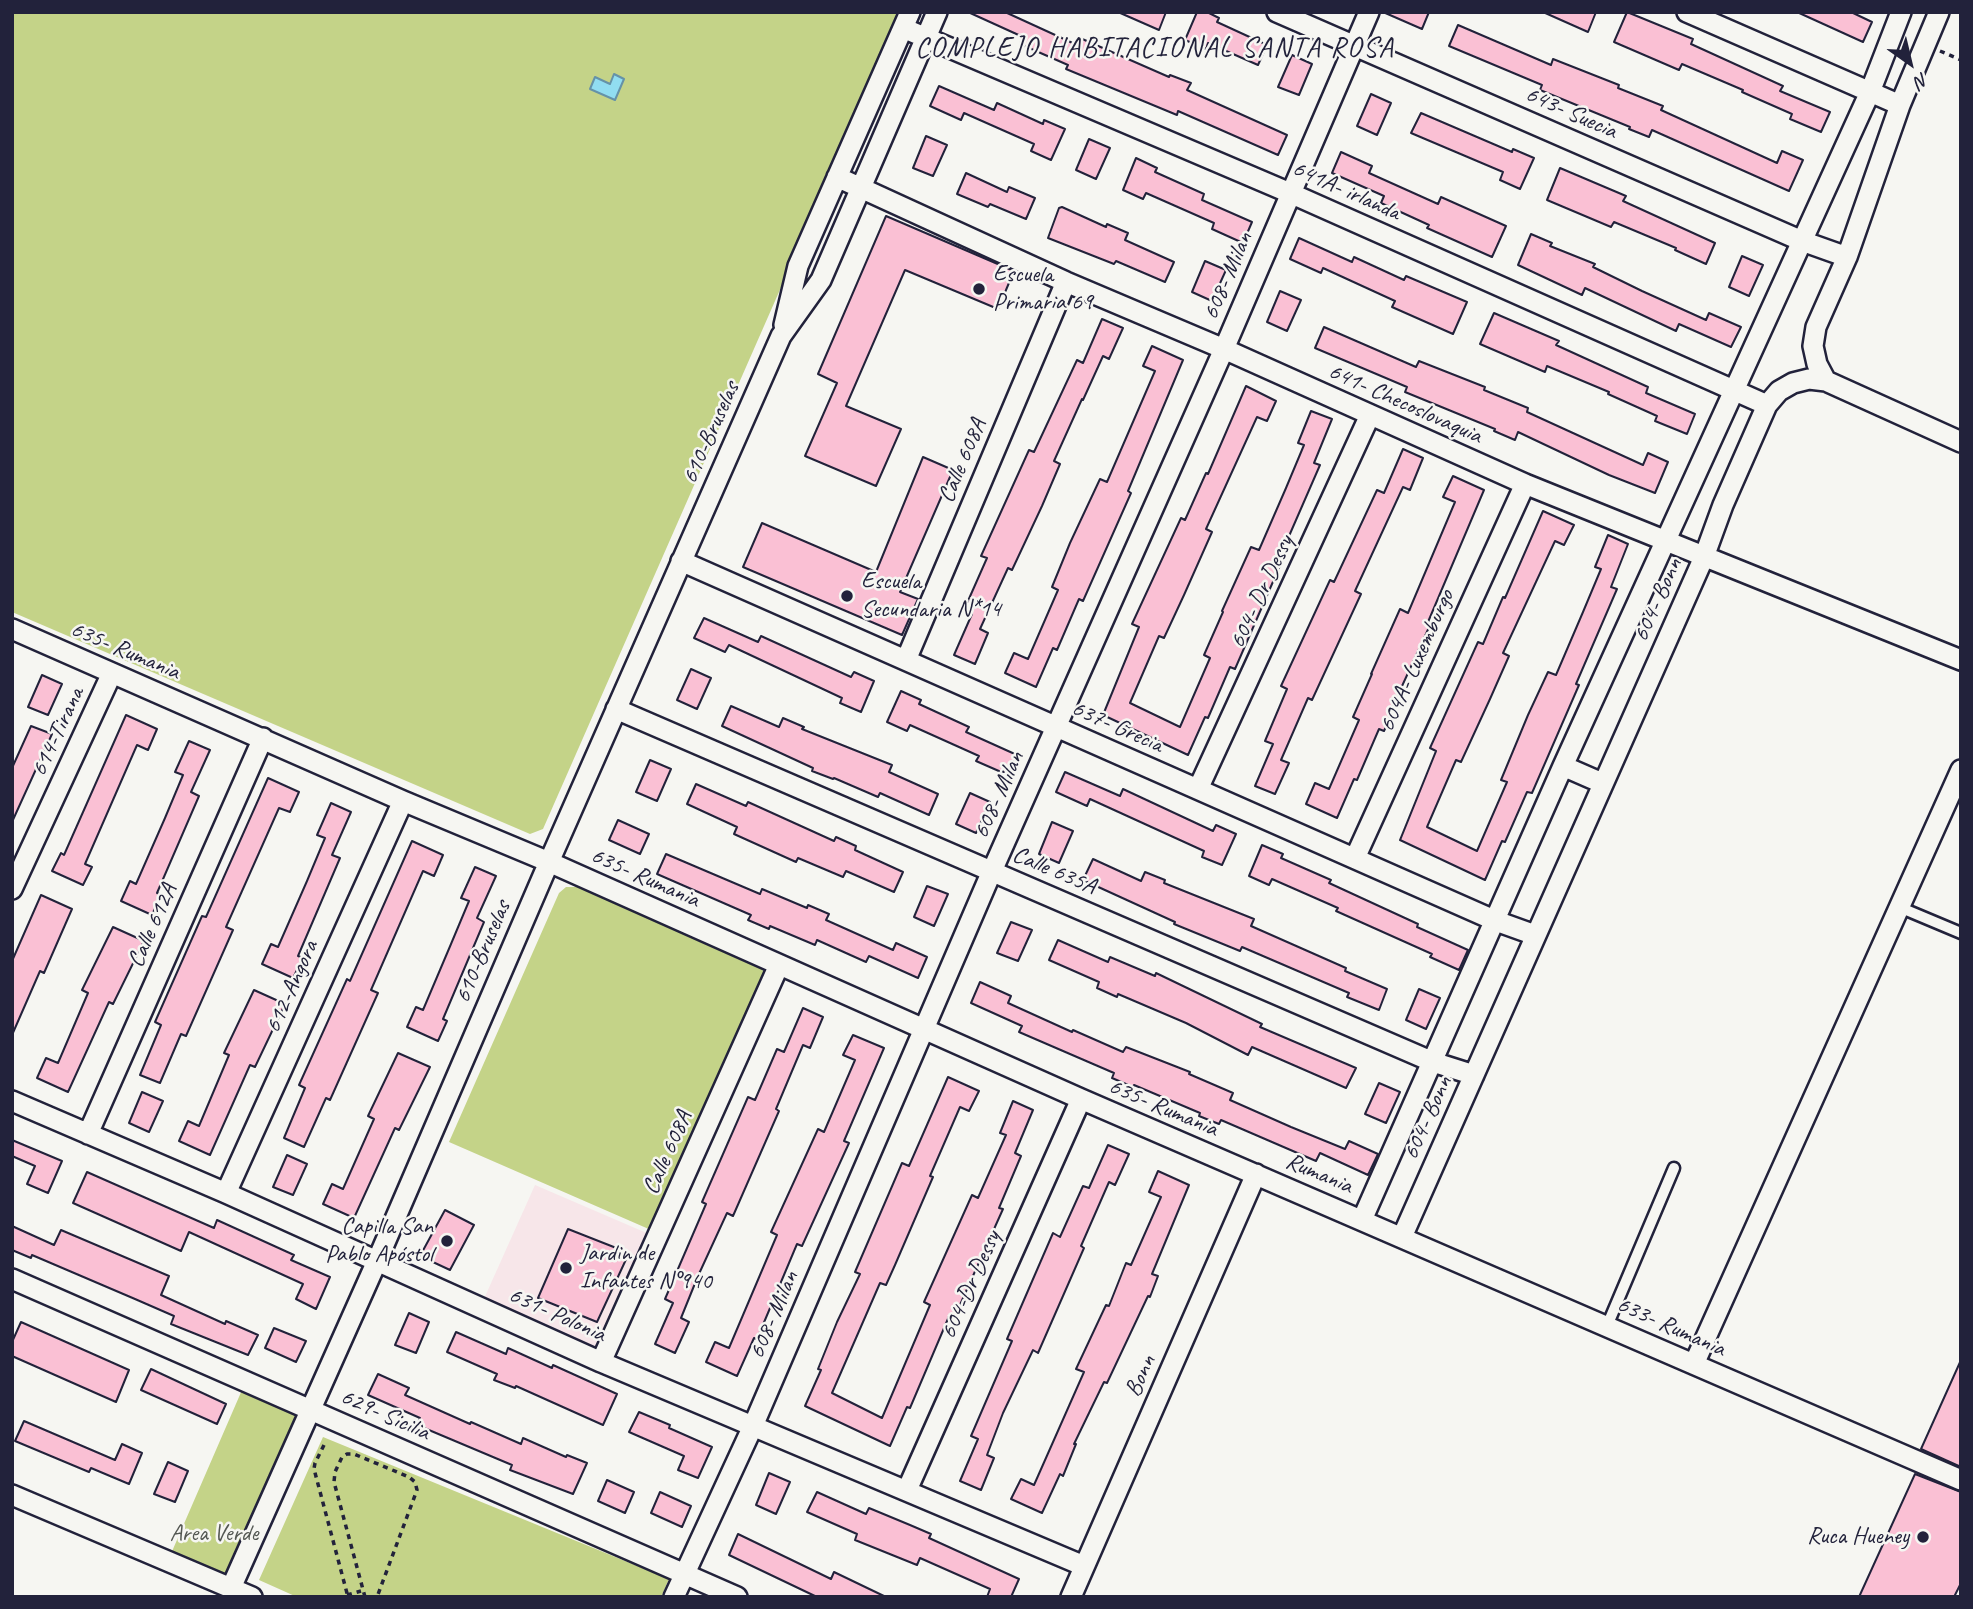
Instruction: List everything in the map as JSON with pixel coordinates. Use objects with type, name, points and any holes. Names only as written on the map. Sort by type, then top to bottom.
[{"type":"street","name":"610-Bruselas","points":[[229,1592],[377,1261],[549,862],[781,337],[821,280],[937,12]]},
{"type":"street","name":"643- Suecia","points":[[1277,12],[1802,241],[1847,257]]},
{"type":"street","name":"608- Milan","points":[[674,1597],[753,1426],[992,871],[1224,349],[1369,12]]},
{"type":"street","points":[[1687,12],[1900,105]]},
{"type":"street","name":"604- Bonn","points":[[1362,1220],[1563,766],[1870,92],[1901,12]]},
{"type":"street","points":[[1939,12],[1900,105],[1847,257],[1816,327],[1813,346],[1817,364],[1826,381],[1961,442]]},
{"type":"street","name":"610-Bruselas","points":[[781,337],[797,266],[907,20]]},
{"type":"street","name":"641A- irlanda","points":[[907,20],[926,37],[1290,193],[1767,405]]},
{"type":"street","name":"641- Checoslovaquia","points":[[836,177],[861,186],[1066,282],[1224,349],[1525,484],[1961,660]]},
{"type":"street","name":"Calle 608A","points":[[906,660],[1066,282]]},
{"type":"street","name":"604- Bonn","points":[[1402,1237],[1704,557],[1723,505],[1767,405],[1779,391],[1793,383],[1809,379],[1826,381]]},
{"type":"street","name":"604- Dr Dessy","points":[[1198,789],[1370,415]]},
{"type":"street","name":"604A- Luxemburgo","points":[[1354,858],[1525,484]]},
{"type":"street","name":"637- Grecia","points":[[681,561],[1535,935]]},
{"type":"street","name":"635- Rumania","points":[[12,629],[1256,1174]]},
{"type":"street","name":"614-Tirana","points":[[12,889],[112,673]]},
{"type":"street","name":"Calle 635A","points":[[616,709],[1433,1062],[1474,1075]]},
{"type":"street","name":"Calle 612A","points":[[88,1134],[262,738]]},
{"type":"street","points":[[1563,766],[1602,783]]},
{"type":"street","points":[[1694,1364],[1961,770]]},
{"type":"street","name":"612-Angora","points":[[226,1193],[403,801]]},
{"type":"street","name":"Calle 608A","points":[[601,1362],[779,965]]},
{"type":"street","name":"604-Dr Dessy","points":[[906,1490],[1081,1099]]},
{"type":"street","name":"631- Polonia","points":[[12,1101],[226,1193],[601,1362],[1084,1566]]},
{"type":"street","name":"Rumania","points":[[1256,1174],[1362,1220]]},
{"type":"street","name":"Bonn","points":[[1071,1597],[1256,1174]]},
{"type":"street","name":"633- Rumania","points":[[1362,1220],[1961,1480]]},
{"type":"street","name":"629- Sicilia","points":[[12,1279],[737,1597]]},
{"type":"street","points":[[12,1494],[229,1592],[252,1597]]},
{"type":"lane","points":[[1899,907],[1961,933]]},
{"type":"lane","points":[[1607,1326],[1674,1168]]},
{"type":"path","points":[[324,1445],[314,1469],[347,1596],[362,1591]]},
{"type":"path","points":[[365,1597],[334,1482],[335,1472],[342,1457],[347,1454],[354,1454],[409,1477],[415,1482],[417,1490],[377,1597]]},
{"type":"shaded area","name":"Jardin de Infantes N°940","points":[[535,1185],[649,1234],[596,1352],[483,1301]]},
{"type":"green space","points":[[12,12],[902,12],[543,829],[530,834],[12,612]]},
{"type":"green space","points":[[566,887],[578,887],[758,963],[763,971],[763,983],[651,1230],[449,1142],[559,893]]},
{"type":"green space","name":"Area Verde","points":[[242,1390],[299,1417],[229,1579],[170,1556]]},
{"type":"green space","points":[[323,1437],[669,1579],[661,1597],[297,1597],[259,1580]]},
{"type":"water","points":[[614,74],[624,79],[615,100],[590,89],[595,77],[610,84]]},
{"type":"building","points":[[968,12],[1005,12],[1077,45],[1080,38],[1169,77],[1170,75],[1191,83],[1187,90],[1287,135],[1278,155],[1178,111],[1177,115],[1066,69],[1068,65],[1020,44],[1023,37]]},
{"type":"building","points":[[1118,12],[1166,12],[1159,30]]},
{"type":"building","points":[[1197,12],[1207,12],[1219,18],[1217,22],[1267,45],[1258,65],[1208,43],[1206,49],[1185,40]]},
{"type":"building","points":[[1383,12],[1429,12],[1422,29]]},
{"type":"building","points":[[1543,12],[1596,12],[1588,32]]},
{"type":"building","points":[[1627,12],[1693,39],[1691,44],[1783,86],[1780,91],[1830,112],[1821,132],[1790,119],[1792,114],[1742,92],[1743,90],[1682,64],[1679,70],[1614,42]]},
{"type":"building","points":[[1797,12],[1851,12],[1872,22],[1863,42]]},
{"type":"building","points":[[1458,25],[1551,65],[1553,59],[1619,85],[1618,88],[1663,106],[1661,110],[1777,163],[1782,151],[1803,160],[1789,191],[1652,130],[1649,137],[1540,90],[1542,85],[1449,46]]},
{"type":"building","points":[[1292,55],[1312,64],[1299,95],[1278,87]]},
{"type":"building","points":[[939,86],[994,110],[997,103],[1043,124],[1044,120],[1065,129],[1051,160],[1031,151],[1034,144],[964,113],[961,120],[930,106]]},
{"type":"building","points":[[1371,94],[1391,103],[1377,135],[1357,126]]},
{"type":"building","points":[[1421,113],[1512,152],[1513,149],[1534,158],[1520,189],[1500,180],[1503,172],[1411,133]]},
{"type":"building","points":[[926,136],[947,145],[933,176],[913,168]]},
{"type":"building","points":[[1089,139],[1110,148],[1096,179],[1076,170]]},
{"type":"building","points":[[1341,152],[1372,166],[1369,173],[1438,204],[1441,197],[1506,226],[1492,257],[1427,228],[1429,225],[1381,203],[1384,196],[1332,173]]},
{"type":"building","points":[[1136,158],[1157,168],[1155,172],[1204,194],[1202,200],[1252,222],[1243,243],[1212,229],[1214,223],[1146,193],[1143,199],[1123,190]]},
{"type":"building","points":[[1560,168],[1626,196],[1623,201],[1715,243],[1706,264],[1614,222],[1611,227],[1547,200]]},
{"type":"building","points":[[966,173],[1007,192],[1009,187],[1035,198],[1026,219],[957,194]]},
{"type":"building","points":[[1059,208],[1106,227],[1107,224],[1128,233],[1125,240],[1174,262],[1165,282],[1116,261],[1114,264],[1048,238]]},
{"type":"building","name":"Escuela Primaria 69","points":[[886,216],[1014,271],[998,309],[905,270],[846,406],[901,429],[876,486],[805,456],[837,383],[818,374]]},
{"type":"building","points":[[1531,234],[1552,243],[1550,246],[1595,264],[1593,267],[1706,320],[1709,313],[1741,327],[1731,347],[1679,324],[1676,331],[1585,288],[1582,295],[1518,265]]},
{"type":"building","points":[[1299,238],[1352,262],[1354,257],[1404,280],[1406,276],[1467,302],[1453,334],[1392,307],[1395,301],[1323,268],[1321,273],[1290,259]]},
{"type":"building","points":[[1742,256],[1763,265],[1749,296],[1729,287]]},
{"type":"building","points":[[1205,261],[1226,270],[1212,301],[1192,292]]},
{"type":"building","points":[[1280,291],[1301,300],[1287,331],[1267,322]]},
{"type":"building","points":[[1494,313],[1559,341],[1556,345],[1648,387],[1646,393],[1695,414],[1687,434],[1655,421],[1657,416],[1608,394],[1609,392],[1547,366],[1545,372],[1480,344]]},
{"type":"building","points":[[1102,319],[1123,328],[1109,359],[1103,356],[1082,399],[1054,461],[1060,464],[1042,506],[1012,570],[1008,568],[980,629],[988,633],[975,664],[954,655],[972,614],[964,610],[987,558],[981,556],[1029,450],[1034,452],[1077,360],[1083,363]]},
{"type":"building","points":[[1324,327],[1416,367],[1419,361],[1485,387],[1484,390],[1528,408],[1527,412],[1643,465],[1648,453],[1668,462],[1655,493],[1609,475],[1518,432],[1515,440],[1405,392],[1407,387],[1315,348]]},
{"type":"building","points":[[1152,346],[1183,360],[1128,491],[1131,493],[1083,601],[1079,599],[1057,650],[1053,648],[1036,687],[1005,673],[1014,653],[1028,659],[1058,590],[1052,587],[1070,543],[1100,479],[1107,482],[1155,371],[1143,366]]},
{"type":"building","points":[[1246,386],[1276,401],[1267,421],[1257,417],[1206,529],[1212,532],[1164,638],[1159,636],[1130,703],[1180,727],[1210,658],[1204,655],[1222,611],[1251,547],[1259,550],[1304,445],[1298,443],[1311,411],[1332,419],[1314,463],[1320,465],[1279,559],[1282,561],[1235,669],[1230,667],[1208,718],[1205,717],[1188,755],[1103,715],[1139,627],[1132,624],[1181,518],[1185,520],[1206,473],[1208,474]]},
{"type":"building","points":[[1403,449],[1423,458],[1410,490],[1403,487],[1355,591],[1361,594],[1312,700],[1308,698],[1281,760],[1289,763],[1275,794],[1255,786],[1273,744],[1265,741],[1287,689],[1281,686],[1330,580],[1334,582],[1377,490],[1384,493]]},
{"type":"building","points":[[923,457],[953,470],[900,592],[918,599],[902,635],[743,567],[762,523],[876,572]]},
{"type":"building","points":[[1453,476],[1484,490],[1428,622],[1431,623],[1391,710],[1393,711],[1384,731],[1379,729],[1337,818],[1306,804],[1315,783],[1329,789],[1359,720],[1353,717],[1400,609],[1408,613],[1455,502],[1443,497]]},
{"type":"building","points":[[1543,511],[1574,525],[1564,545],[1555,541],[1503,653],[1509,656],[1490,699],[1461,762],[1456,760],[1427,827],[1477,851],[1507,782],[1501,780],[1528,715],[1548,672],[1556,675],[1601,569],[1595,567],[1608,535],[1628,544],[1611,587],[1617,589],[1576,684],[1579,685],[1532,793],[1527,792],[1485,880],[1400,840],[1436,751],[1430,748],[1478,642],[1483,644],[1503,597],[1505,598]]},
{"type":"building","points":[[704,618],[758,642],[761,636],[851,677],[854,672],[874,681],[861,712],[840,703],[842,698],[729,645],[725,652],[694,638]]},
{"type":"building","points":[[691,669],[711,678],[697,709],[677,700]]},
{"type":"building","points":[[42,675],[62,684],[48,715],[28,707]]},
{"type":"building","points":[[901,691],[921,700],[919,704],[969,727],[966,732],[1017,755],[1008,775],[976,761],[979,756],[910,725],[907,731],[887,722]]},
{"type":"building","points":[[731,706],[779,727],[783,718],[804,727],[802,729],[892,765],[889,772],[938,794],[929,815],[880,793],[878,797],[812,771],[813,768],[722,726]]},
{"type":"building","points":[[126,715],[157,729],[148,750],[137,745],[85,864],[92,867],[83,885],[52,871],[61,853],[64,855]]},
{"type":"building","points":[[31,726],[52,734],[12,822],[12,768]]},
{"type":"building","points":[[189,741],[210,750],[191,792],[199,796],[157,893],[161,895],[152,915],[121,901],[130,881],[136,884],[165,818],[183,775],[175,772]]},
{"type":"building","points":[[650,760],[671,769],[657,801],[636,792]]},
{"type":"building","points":[[1065,772],[1120,796],[1123,789],[1213,831],[1216,825],[1236,834],[1222,865],[1202,857],[1204,851],[1090,799],[1087,806],[1056,792]]},
{"type":"building","points":[[268,778],[299,792],[290,812],[279,808],[226,927],[233,930],[186,1036],[181,1034],[160,1083],[140,1075],[161,1025],[155,1022],[202,916],[206,917]]},
{"type":"building","points":[[696,784],[746,806],[748,802],[834,841],[836,837],[856,846],[855,850],[903,872],[894,892],[846,871],[843,877],[798,858],[796,862],[734,834],[737,827],[687,804]]},
{"type":"building","points":[[970,793],[990,802],[976,833],[956,824]]},
{"type":"building","points":[[331,803],[351,812],[332,855],[340,858],[298,956],[303,958],[293,978],[262,964],[271,944],[278,947],[307,881],[325,838],[317,835]]},
{"type":"building","points":[[618,820],[649,834],[640,854],[609,840]]},
{"type":"building","points":[[1052,822],[1073,831],[1059,863],[1039,854]]},
{"type":"building","points":[[412,841],[443,855],[434,876],[423,871],[371,990],[378,993],[330,1100],[326,1098],[304,1147],[284,1138],[305,1088],[299,1085],[347,979],[350,981]]},
{"type":"building","points":[[1262,845],[1283,854],[1281,858],[1331,880],[1329,883],[1468,950],[1459,970],[1430,957],[1432,954],[1336,911],[1338,908],[1272,879],[1269,885],[1249,876]]},
{"type":"building","points":[[666,854],[760,894],[762,889],[807,908],[808,905],[829,914],[826,920],[893,950],[896,943],[927,957],[918,978],[869,956],[866,962],[817,940],[815,945],[748,920],[751,915],[657,874]]},
{"type":"building","points":[[1093,859],[1141,881],[1145,872],[1165,880],[1164,883],[1254,919],[1251,926],[1387,989],[1379,1010],[1347,997],[1349,993],[1242,947],[1240,951],[1174,924],[1175,922],[1083,880]]},
{"type":"building","points":[[475,867],[496,876],[477,918],[484,922],[443,1019],[447,1021],[438,1041],[407,1027],[416,1007],[423,1010],[469,901],[461,898]]},
{"type":"building","points":[[927,886],[948,894],[934,926],[914,917]]},
{"type":"building","points":[[41,895],[72,909],[44,973],[40,971],[12,1035],[12,961]]},
{"type":"building","points":[[1011,922],[1032,930],[1018,961],[997,953]]},
{"type":"building","points":[[113,927],[144,941],[113,1004],[109,1002],[68,1092],[37,1078],[46,1058],[58,1063],[88,993],[82,990]]},
{"type":"building","points":[[1058,940],[1108,962],[1110,957],[1155,976],[1156,973],[1262,1024],[1260,1027],[1356,1068],[1346,1088],[1252,1047],[1248,1055],[1186,1023],[1118,994],[1117,997],[1097,988],[1099,982],[1049,960]]},
{"type":"building","points":[[980,982],[1011,996],[1008,1003],[1123,1052],[1126,1047],[1190,1072],[1189,1074],[1233,1093],[1230,1100],[1291,1127],[1345,1149],[1349,1141],[1378,1154],[1368,1175],[1320,1153],[1316,1161],[1221,1120],[1219,1124],[1199,1116],[1200,1113],[1112,1078],[1114,1073],[1019,1032],[1022,1026],[971,1003]]},
{"type":"building","points":[[1419,989],[1440,998],[1426,1029],[1406,1020]]},
{"type":"building","points":[[254,990],[285,1004],[255,1067],[250,1065],[210,1155],[179,1141],[188,1121],[199,1126],[229,1055],[224,1053]]},
{"type":"building","points":[[803,1008],[823,1017],[810,1048],[803,1045],[776,1109],[779,1111],[733,1216],[727,1213],[698,1276],[681,1318],[689,1322],[675,1353],[655,1344],[673,1303],[665,1299],[706,1204],[702,1202],[748,1097],[755,1100],[777,1049],[784,1052]]},
{"type":"building","points":[[853,1035],[884,1048],[844,1141],[849,1143],[802,1246],[797,1244],[757,1339],[754,1338],[737,1376],[706,1362],[715,1342],[729,1348],[777,1235],[771,1232],[818,1129],[824,1132],[855,1060],[843,1055]]},
{"type":"building","points":[[398,1053],[430,1067],[399,1130],[395,1128],[354,1218],[323,1204],[332,1184],[343,1189],[374,1119],[368,1116]]},
{"type":"building","points":[[948,1077],[979,1091],[969,1111],[960,1107],[895,1265],[886,1285],[880,1283],[832,1393],[882,1418],[930,1305],[924,1302],[972,1195],[978,1198],[1006,1135],[1000,1133],[1013,1101],[1033,1110],[1015,1153],[1021,1156],[999,1208],[1003,1209],[955,1316],[950,1314],[910,1408],[907,1407],[890,1446],[805,1406],[821,1370],[818,1369],[837,1322],[860,1274],[855,1272],[902,1163],[909,1166]]},
{"type":"building","points":[[1379,1083],[1400,1092],[1386,1123],[1365,1114]]},
{"type":"building","points":[[142,1092],[163,1101],[149,1132],[129,1123]]},
{"type":"building","points":[[12,1140],[62,1161],[48,1193],[27,1184],[35,1166],[12,1156]]},
{"type":"building","points":[[1108,1145],[1129,1154],[1115,1185],[1109,1182],[1081,1246],[1084,1248],[1038,1353],[1033,1350],[1003,1413],[987,1455],[994,1458],[981,1490],[960,1481],[978,1439],[971,1436],[1012,1341],[1007,1339],[1053,1233],[1060,1237],[1083,1186],[1089,1188]]},
{"type":"building","points":[[287,1155],[307,1164],[293,1195],[273,1187]]},
{"type":"building","points":[[1158,1171],[1189,1185],[1152,1274],[1158,1276],[1150,1297],[1148,1296],[1107,1383],[1104,1382],[1074,1444],[1063,1476],[1060,1474],[1042,1513],[1011,1499],[1021,1479],[1034,1485],[1084,1372],[1076,1369],[1106,1305],[1109,1306],[1126,1263],[1131,1265],[1161,1197],[1149,1192]]},
{"type":"building","points":[[87,1172],[214,1228],[217,1220],[294,1255],[291,1260],[330,1277],[316,1309],[296,1299],[303,1284],[189,1232],[181,1251],[73,1203]]},
{"type":"building","name":"Capilla San Pablo Apóstol","points":[[445,1210],[474,1225],[450,1270],[420,1256]]},
{"type":"building","points":[[12,1226],[54,1245],[61,1230],[169,1276],[161,1295],[225,1324],[226,1321],[258,1335],[248,1355],[171,1324],[174,1316],[32,1255],[31,1258],[12,1250]]},
{"type":"building","points":[[568,1229],[629,1253],[597,1322],[538,1298]]},
{"type":"building","points":[[409,1313],[429,1322],[416,1353],[395,1345]]},
{"type":"building","points":[[21,1322],[129,1370],[116,1402],[12,1356],[12,1342]]},
{"type":"building","points":[[274,1328],[306,1341],[296,1362],[265,1348]]},
{"type":"building","points":[[456,1332],[506,1354],[508,1348],[552,1368],[553,1365],[617,1394],[603,1425],[516,1386],[515,1388],[494,1380],[497,1374],[447,1352]]},
{"type":"building","points":[[1961,1360],[1961,1467],[1921,1449]]},
{"type":"building","points":[[151,1369],[226,1404],[217,1424],[141,1390]]},
{"type":"building","points":[[378,1374],[409,1388],[405,1395],[470,1424],[471,1422],[521,1444],[523,1438],[587,1463],[573,1494],[510,1470],[512,1465],[417,1425],[420,1418],[368,1395]]},
{"type":"building","points":[[639,1412],[712,1447],[698,1478],[678,1470],[684,1456],[629,1432]]},
{"type":"building","points":[[24,1421],[115,1460],[122,1444],[142,1453],[129,1484],[91,1468],[89,1472],[15,1441]]},
{"type":"building","points":[[168,1462],[188,1471],[175,1502],[154,1494]]},
{"type":"building","points":[[769,1473],[790,1482],[776,1514],[756,1505]]},
{"type":"building","name":"Ruca Hueney","points":[[1915,1474],[1961,1492],[1961,1583],[1954,1597],[1859,1597]]},
{"type":"building","points":[[607,1480],[634,1492],[625,1513],[598,1501]]},
{"type":"building","points":[[660,1492],[691,1506],[682,1527],[651,1513]]},
{"type":"building","points":[[817,1492],[866,1514],[869,1508],[931,1534],[929,1538],[1019,1579],[1011,1597],[987,1597],[990,1589],[920,1558],[917,1565],[855,1540],[857,1534],[807,1512]]},
{"type":"building","points":[[738,1534],[831,1579],[834,1572],[886,1597],[817,1597],[729,1555]]},
{"type":"place","name":"Escuela Primaria 69","points":[[979,289]]},
{"type":"place","name":"Escuela Secundaria N*14","points":[[847,596]]},
{"type":"place","name":"Capilla San Pablo Apóstol","points":[[447,1241]]},
{"type":"place","name":"Jardin de Infantes N°940","points":[[566,1268]]},
{"type":"place","name":"Ruca Hueney","points":[[1923,1537]]},
{"type":"district","name":"COMPLEJO HABITACIONAL SANTA ROSA","points":[[1155,49]]}]
